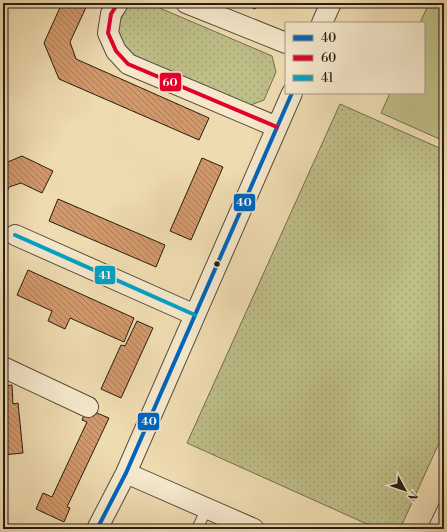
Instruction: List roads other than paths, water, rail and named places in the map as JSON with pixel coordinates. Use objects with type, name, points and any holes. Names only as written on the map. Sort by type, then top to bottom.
[{"type":"street","points":[[118,3],[111,14],[108,33],[116,51],[128,64],[277,127]]},
{"type":"street","points":[[186,3],[285,43]]},
{"type":"street","points":[[322,22],[331,3]]},
{"type":"street","points":[[97,529],[126,473],[292,94]]},
{"type":"street","points":[[14,235],[195,315]]},
{"type":"street","points":[[3,367],[88,407]]},
{"type":"street","points":[[126,473],[254,529]]},
{"type":"lane","points":[[433,529],[444,506]]},
{"type":"lane","points":[[196,529],[207,508]]}]
